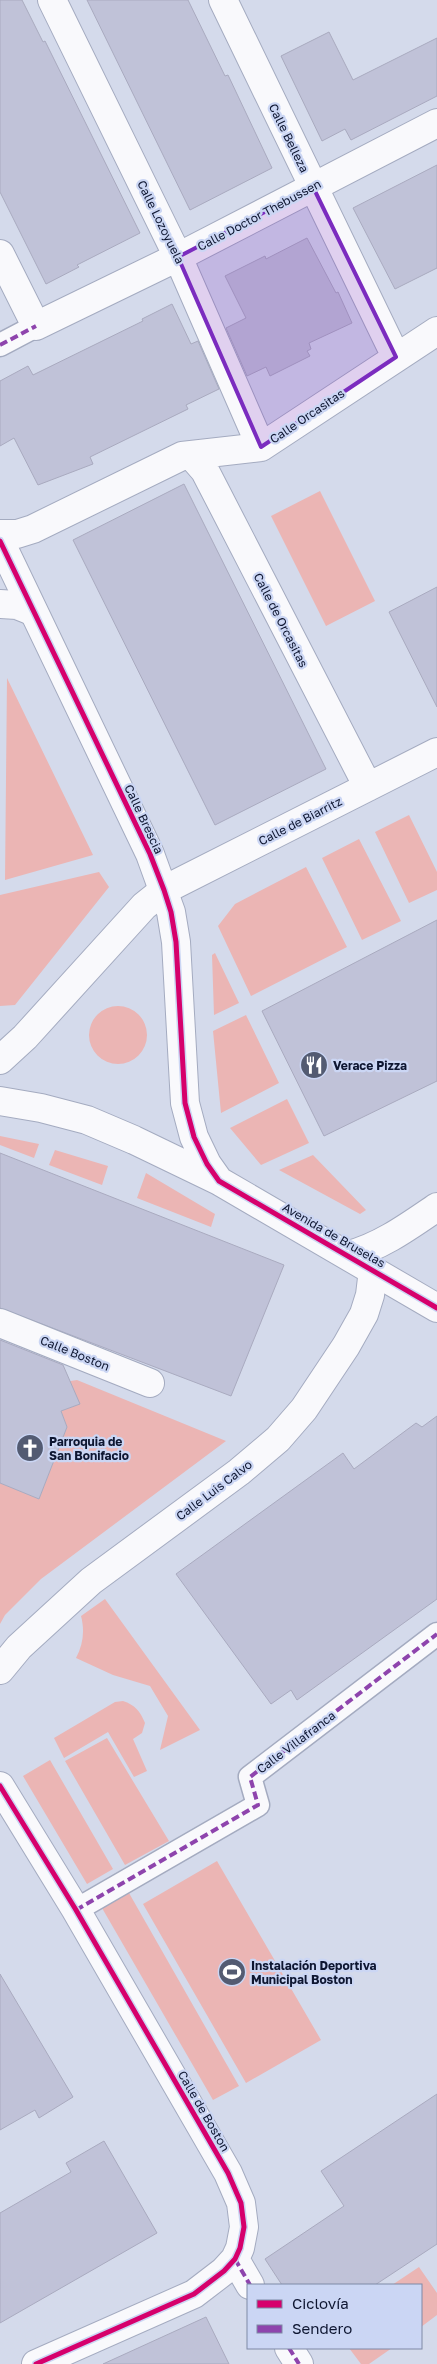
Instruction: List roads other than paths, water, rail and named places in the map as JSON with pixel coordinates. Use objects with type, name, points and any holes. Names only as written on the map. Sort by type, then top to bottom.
[{"type":"street","name":"Calle Lozoyuela","points":[[52,0],[178,257],[261,447]]},
{"type":"street","name":"Calle Belleza","points":[[223,0],[396,357]]},
{"type":"street","name":"Calle Doctor Thebussen","points":[[0,345],[178,257],[437,123]]},
{"type":"street","points":[[0,254],[36,326]]},
{"type":"street","name":"Calle Orcasitas","points":[[0,534],[17,534],[33,529],[182,456],[261,447],[437,331]]},
{"type":"street","name":"Calle de Orcasitas","points":[[192,456],[205,471],[368,787]]},
{"type":"street","name":"Calle Brescia","points":[[0,540],[32,611],[150,854],[164,890],[171,912],[176,942],[185,1103],[194,1138],[206,1164],[220,1181]]},
{"type":"street","points":[[0,604],[17,605],[32,611]]},
{"type":"street","name":"Calle de Biarritz","points":[[164,890],[437,752]]},
{"type":"street","points":[[0,1060],[26,1037],[144,906],[164,890]]},
{"type":"street","name":"Avenida de Bruselas","points":[[0,1101],[41,1108],[87,1120],[220,1181],[437,1308]]},
{"type":"street","points":[[349,1255],[370,1249],[404,1230],[437,1207]]},
{"type":"street","name":"Calle Luis Calvo","points":[[0,1670],[19,1648],[91,1581],[239,1472],[278,1439],[304,1409],[346,1346],[364,1314],[370,1296],[373,1270]]},
{"type":"street","name":"Calle Boston","points":[[0,1323],[150,1383]]},
{"type":"street","name":"Calle Villafranca","points":[[76,1910],[258,1805],[250,1776],[437,1634]]},
{"type":"street","name":"Calle de Boston","points":[[0,1786],[76,1910],[228,2173],[240,2203],[244,2227],[240,2248],[235,2259],[224,2272],[194,2294],[36,2364]]},
{"type":"street","points":[[235,2259],[249,2284]]},
{"type":"street","points":[[290,2349],[299,2364]]},
{"type":"place","name":"Verace Pizza","points":[[314,1065]]},
{"type":"place","name":"Parroquia de San Bonifacio","points":[[30,1448]]},
{"type":"place","name":"Instalación Deportiva Municipal Boston","points":[[232,1972]]}]
